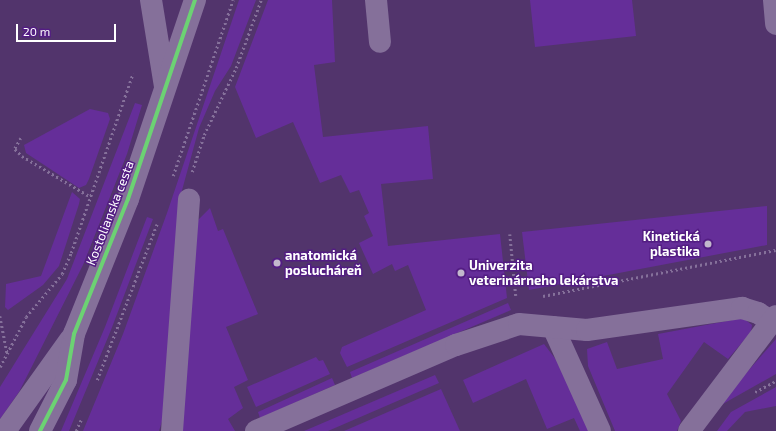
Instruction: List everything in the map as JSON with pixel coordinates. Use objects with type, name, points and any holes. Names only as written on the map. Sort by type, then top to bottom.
[{"type":"street","points":[[151,0],[165,89]]},
{"type":"street","name":"Kostolianska cesta","points":[[40,431],[66,380],[74,334],[128,199],[195,0]]},
{"type":"street","points":[[376,0],[380,42]]},
{"type":"street","points":[[774,0],[776,24]]},
{"type":"street","points":[[172,431],[189,200]]},
{"type":"street","points":[[256,431],[456,345],[519,324],[587,330],[742,308],[774,319],[689,431]]},
{"type":"street","points":[[553,327],[600,431]]},
{"type":"street","name":"Kostolianska cesta","points":[[5,431],[74,334]]},
{"type":"path","points":[[172,180],[233,0]]},
{"type":"path","points":[[189,200],[191,176],[201,142],[236,68],[261,0]]},
{"type":"path","points":[[0,367],[26,317],[62,274],[89,196],[128,95],[134,65]]},
{"type":"path","points":[[21,138],[15,149],[22,156],[89,196]]},
{"type":"path","points":[[94,388],[159,217]]},
{"type":"path","points":[[510,234],[519,324]]},
{"type":"path","points":[[540,296],[776,250]]},
{"type":"path","points":[[0,316],[7,353]]},
{"type":"path","points":[[76,431],[82,417]]},
{"type":"shaded area","points":[[239,0],[256,0],[231,66],[215,91],[199,128],[181,194],[164,415],[159,431],[83,431],[123,334],[167,213]]},
{"type":"shaded area","points":[[268,0],[332,0],[335,62],[314,65],[323,137],[428,126],[433,179],[381,184],[388,246],[500,234],[507,298],[347,367],[340,353],[342,347],[426,310],[408,265],[395,271],[392,264],[373,274],[359,243],[373,236],[364,216],[369,213],[359,190],[350,193],[341,175],[320,183],[293,122],[256,138],[235,87]]},
{"type":"shaded area","points":[[530,0],[632,0],[636,36],[535,47]]},
{"type":"shaded area","points":[[135,103],[142,105],[127,154],[83,265],[19,392],[0,419],[0,387],[67,279]]},
{"type":"shaded area","points":[[90,109],[108,113],[110,119],[89,179],[86,185],[79,188],[26,153],[24,145]]},
{"type":"shaded area","points":[[72,192],[80,199],[59,266],[43,285],[8,310],[5,307],[6,284],[41,276]]},
{"type":"shaded area","points":[[767,206],[767,245],[529,290],[522,232]]},
{"type":"shaded area","points":[[210,208],[218,231],[223,229],[258,314],[226,327],[248,380],[234,387],[243,408],[228,419],[235,431],[181,431],[195,223]]},
{"type":"shaded area","points":[[147,217],[153,219],[111,330],[69,431],[61,431],[105,327]]},
{"type":"shaded area","points":[[508,303],[511,310],[352,378],[350,372]]},
{"type":"shaded area","points":[[743,318],[752,325],[751,332],[728,359],[704,342],[667,394],[681,421],[677,431],[615,431],[588,366],[587,349],[607,342],[617,369],[663,359],[658,334]]},
{"type":"shaded area","points":[[776,339],[776,374],[721,405],[725,397]]},
{"type":"shaded area","points":[[544,344],[557,361],[589,431],[580,431],[574,418],[547,429],[526,379],[473,403],[463,380]]},
{"type":"shaded area","points":[[316,357],[319,361],[323,360],[330,374],[256,407],[247,387]]},
{"type":"shaded area","points":[[435,375],[439,383],[328,431],[304,431]]},
{"type":"shaded area","points":[[332,378],[335,385],[260,418],[258,412]]},
{"type":"shaded area","points":[[776,387],[776,406],[745,412],[727,431],[717,431],[731,412]]},
{"type":"shaded area","points":[[441,389],[460,431],[344,431]]},
{"type":"cycle path","points":[[40,431],[66,380],[74,334],[128,199],[195,0]]},
{"type":"place","name":"Kinetická plastika","points":[[708,244]]},
{"type":"place","name":"anatomická poslucháreň","points":[[277,263]]},
{"type":"place","name":"Univerzita veterinárneho lekárstva","points":[[461,273]]}]
